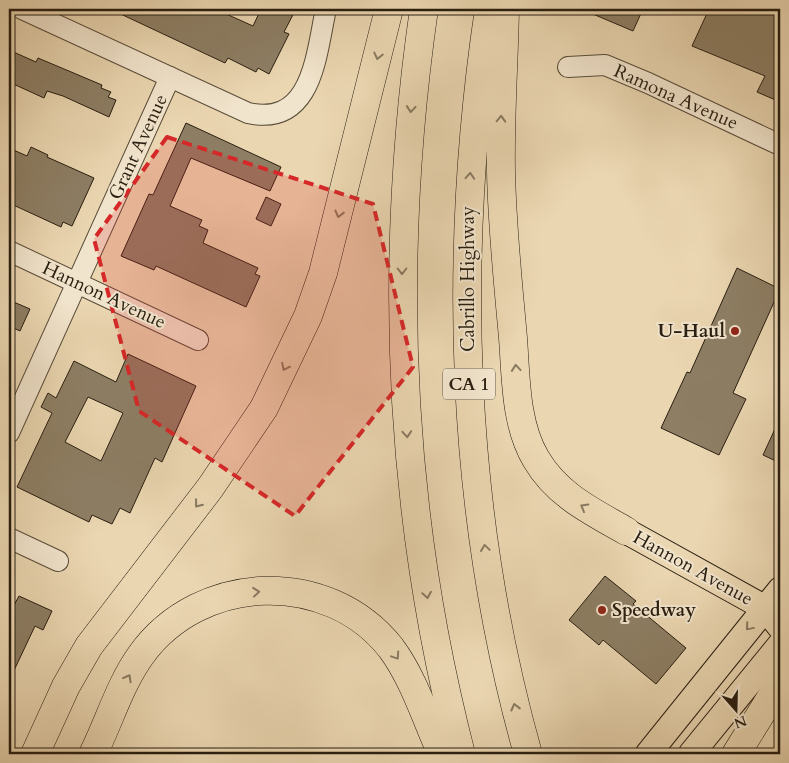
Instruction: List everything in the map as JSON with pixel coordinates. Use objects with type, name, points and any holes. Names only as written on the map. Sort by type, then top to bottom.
[{"type":"highway","points":[[35,754],[66,686],[89,646],[216,480],[264,408],[286,364],[308,316],[323,273],[389,9]]},
{"type":"highway","points":[[424,9],[413,91],[403,222],[402,309],[405,394],[412,480],[423,566],[438,654],[461,754]]},
{"type":"highway","name":"Cabrillo Highway","points":[[489,9],[478,91],[468,216],[466,304],[469,384],[476,479],[488,567],[503,654],[528,754]]},
{"type":"highway","points":[[505,9],[501,126],[502,190],[516,377],[523,428],[535,457],[555,485],[574,502],[626,531]]},
{"type":"highway","points":[[93,754],[124,685],[141,654],[173,621],[189,610],[207,603],[243,593],[282,589],[306,593],[336,604],[353,614],[381,638],[404,669],[442,754]]},
{"type":"highway","points":[[736,754],[780,684]]},
{"type":"highway","points":[[111,717],[113,754]]},
{"type":"main road","name":"Hannon Avenue","points":[[626,531],[775,608]]},
{"type":"main road","points":[[648,754],[775,608]]},
{"type":"main road","points":[[691,754],[780,645]]},
{"type":"street","points":[[22,9],[170,77]]},
{"type":"street","name":"Grant Avenue","points":[[9,434],[170,77],[248,113],[272,115],[282,112],[299,100],[306,89],[326,9]]},
{"type":"street","name":"Ramona Avenue","points":[[568,67],[605,65],[648,83],[780,145]]},
{"type":"street","name":"Hannon Avenue","points":[[9,251],[198,340]]},
{"type":"street","points":[[9,538],[58,561]]},
{"type":"highlighted area","points":[[167,137],[373,204],[413,367],[295,516],[139,411],[94,239]]},
{"type":"building","points":[[110,9],[215,9],[253,26],[261,9],[296,9],[284,32],[289,34],[269,74],[258,68],[256,72],[228,58],[225,63]]},
{"type":"building","points":[[581,9],[643,9],[633,31]]},
{"type":"building","points":[[709,9],[780,9],[780,102],[757,92],[765,76],[692,46]]},
{"type":"building","points":[[9,50],[36,62],[38,58],[102,85],[101,88],[111,92],[108,97],[116,100],[109,117],[63,96],[47,91],[44,98],[9,82]]},
{"type":"building","points":[[186,123],[281,167],[270,191],[191,158],[170,206],[202,220],[199,226],[208,230],[203,243],[258,268],[255,274],[260,276],[246,307],[156,266],[154,270],[121,256],[149,194],[153,195]]},
{"type":"building","points":[[31,147],[48,155],[47,157],[94,178],[72,226],[63,222],[61,227],[9,203],[9,148],[27,156]]},
{"type":"building","points":[[266,197],[281,204],[271,226],[256,219]]},
{"type":"building","name":"U-Haul","points":[[737,268],[780,289],[733,393],[746,399],[719,455],[661,428],[687,372],[690,373]]},
{"type":"building","points":[[9,300],[30,309],[20,331],[9,326]]},
{"type":"building","points":[[128,354],[196,386],[162,462],[155,458],[130,513],[120,508],[112,524],[92,515],[89,522],[17,487],[52,413],[41,407],[48,393],[56,398],[74,361],[116,382]],"holes":[[[88,397],[123,413],[101,461],[65,442]]]},
{"type":"building","points":[[780,418],[780,463],[763,455]]},
{"type":"building","points":[[605,576],[636,601],[633,604],[686,648],[656,684],[603,640],[599,645],[569,620]]},
{"type":"building","points":[[19,596],[52,611],[43,630],[35,626],[9,681],[9,605],[13,607]]},
{"type":"place","name":"U-Haul","points":[[735,331]]},
{"type":"place","name":"Speedway","points":[[602,610]]}]
